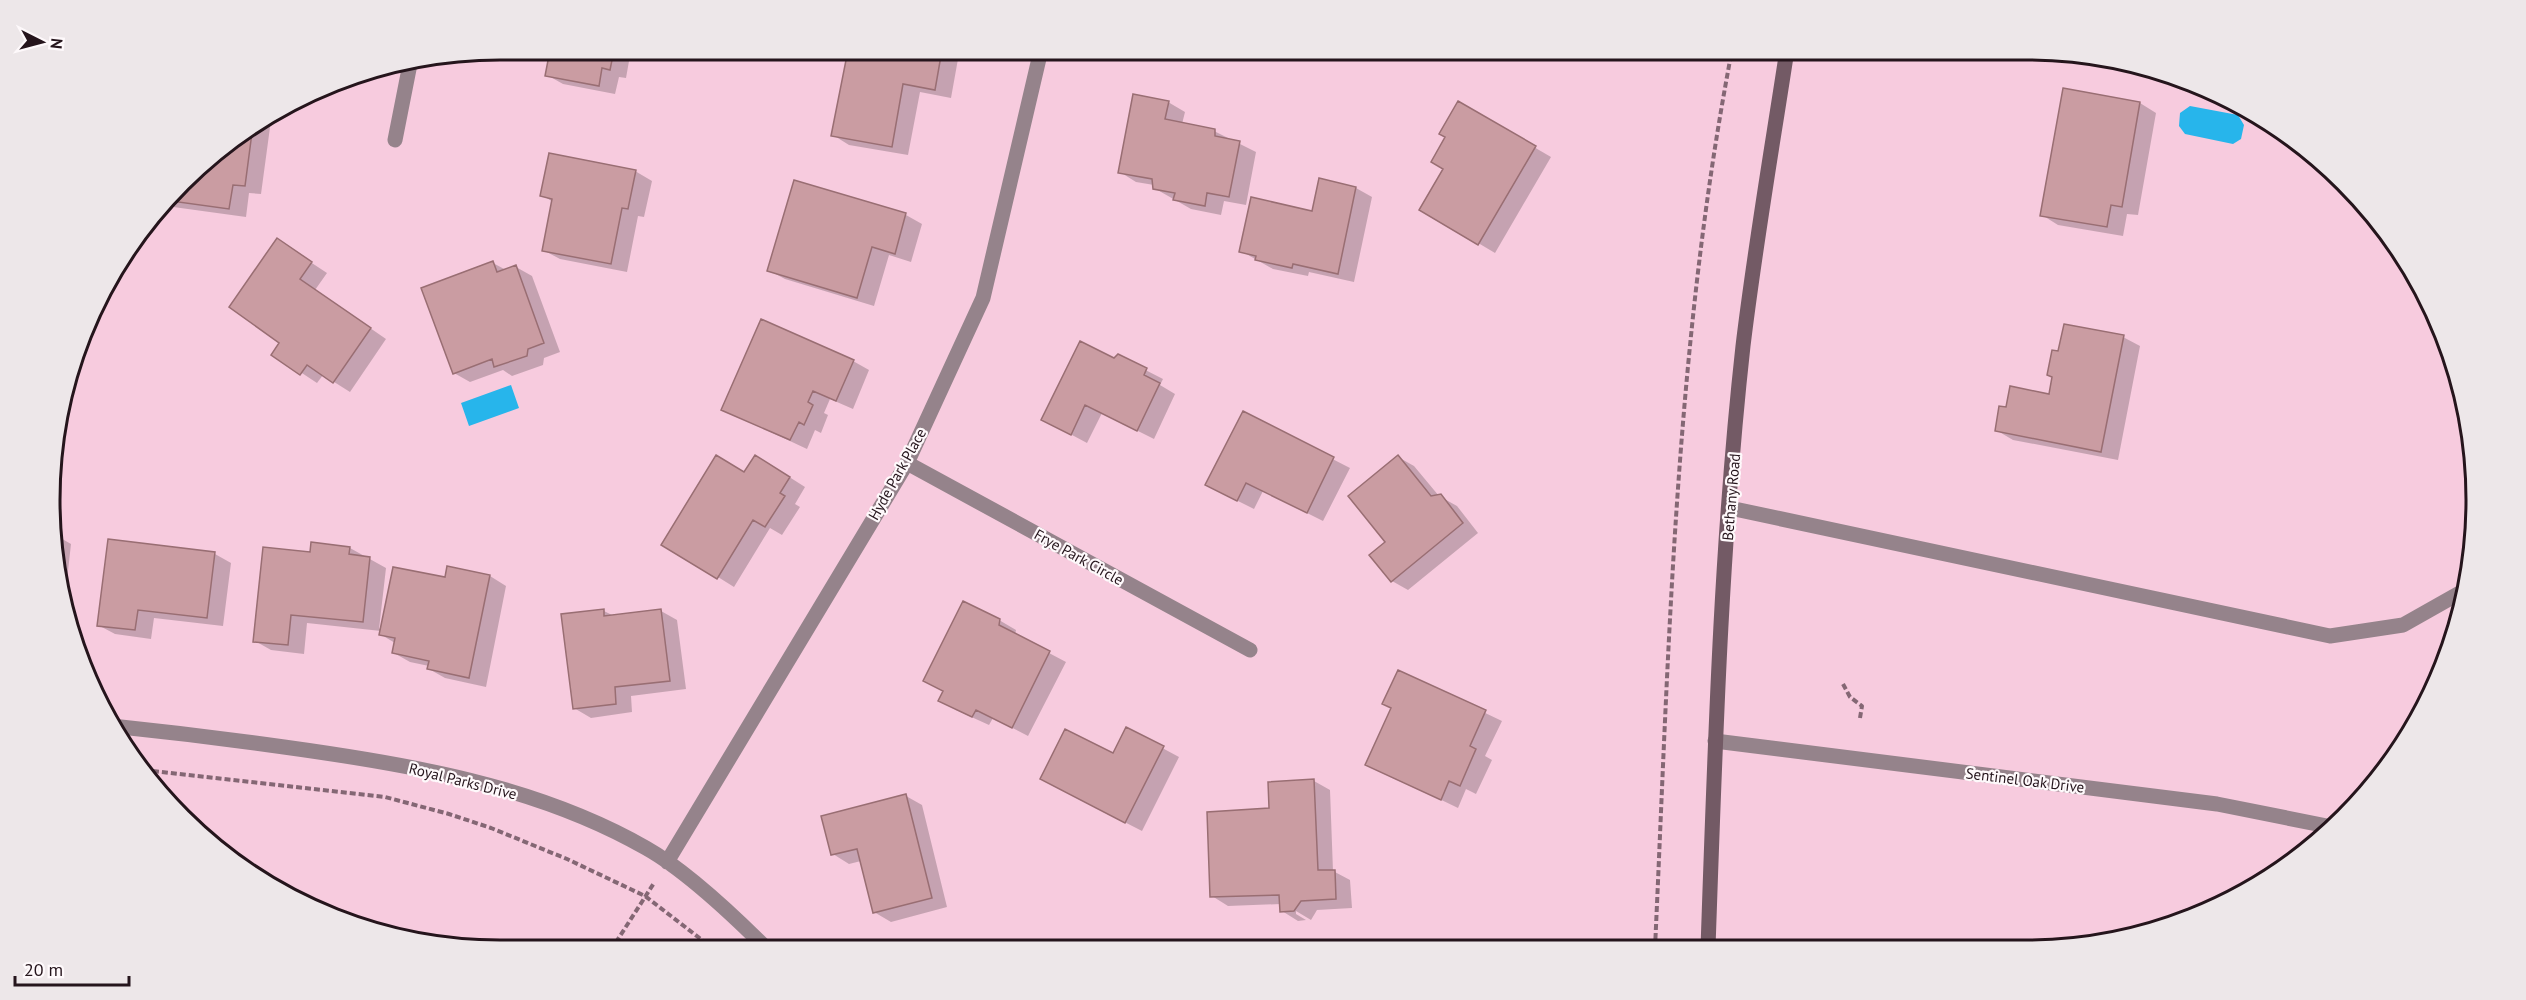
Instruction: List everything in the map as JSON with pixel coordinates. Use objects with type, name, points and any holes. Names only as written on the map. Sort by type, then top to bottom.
[{"type":"main road","name":"Bethany Road","points":[[1708,940],[1722,604],[1743,347],[1759,216],[1785,60]]},
{"type":"street","name":"Hyde Park Place","points":[[667,862],[907,463],[983,298],[1039,60]]},
{"type":"street","points":[[395,140],[410,69]]},
{"type":"street","name":"Frye Park Circle","points":[[907,463],[1250,650]]},
{"type":"street","points":[[1730,508],[2330,636],[2403,625],[2456,596]]},
{"type":"street","name":"Royal Parks Drive","points":[[124,727],[374,759],[459,777],[542,802],[596,822],[647,848],[738,920],[758,940]]},
{"type":"street","name":"Sentinel Oak Drive","points":[[1715,741],[2217,804],[2322,825]]},
{"type":"path","points":[[1655,940],[1674,527],[1692,312],[1723,93],[1730,60]]},
{"type":"path","points":[[1843,684],[1850,697],[1862,706],[1860,718]]},
{"type":"path","points":[[154,771],[385,797],[491,828],[567,859],[645,896],[702,940]]},
{"type":"path","points":[[617,940],[667,862]]},
{"type":"water","points":[[2190,106],[2238,115],[2244,125],[2241,139],[2233,144],[2185,134],[2179,126],[2180,113]]},
{"type":"water","points":[[511,385],[519,408],[469,426],[461,403]]},
{"type":"building","points":[[548,60],[612,60],[610,70],[602,68],[599,86],[545,76]]},
{"type":"building","points":[[846,60],[940,60],[935,90],[903,84],[892,147],[831,136]]},
{"type":"building","points":[[2063,88],[2140,102],[2122,207],[2111,205],[2107,227],[2040,216]]},
{"type":"building","points":[[1133,94],[1169,101],[1165,119],[1215,129],[1215,136],[1240,141],[1229,197],[1207,193],[1205,206],[1173,200],[1175,193],[1153,189],[1152,179],[1118,173]]},
{"type":"building","points":[[1458,101],[1536,146],[1478,245],[1419,210],[1443,169],[1431,162],[1445,137],[1439,134]]},
{"type":"building","points":[[251,137],[245,186],[233,185],[229,209],[177,202],[210,169]]},
{"type":"building","points":[[549,153],[636,170],[628,209],[622,208],[611,264],[542,251],[552,199],[540,196]]},
{"type":"building","points":[[1319,178],[1356,187],[1338,274],[1293,264],[1292,268],[1255,260],[1256,256],[1239,252],[1251,197],[1312,211]]},
{"type":"building","points":[[794,180],[906,213],[895,254],[872,247],[857,298],[767,271]]},
{"type":"building","points":[[277,238],[312,262],[300,279],[371,328],[333,383],[307,365],[300,375],[271,355],[279,343],[229,307]]},
{"type":"building","points":[[493,261],[497,272],[516,265],[544,343],[528,349],[527,356],[494,367],[492,359],[453,374],[421,288]]},
{"type":"building","points":[[761,319],[854,360],[836,401],[813,391],[808,402],[813,405],[804,425],[799,422],[790,440],[721,410]]},
{"type":"building","points":[[2064,324],[2124,335],[2101,452],[1995,431],[1999,406],[2006,407],[2010,386],[2049,394],[2052,377],[2047,375],[2052,350],[2058,351]]},
{"type":"building","points":[[1080,341],[1114,358],[1118,354],[1147,368],[1144,375],[1160,383],[1137,431],[1085,405],[1071,435],[1041,420]]},
{"type":"building","points":[[1243,411],[1334,457],[1307,513],[1246,483],[1237,501],[1205,485]]},
{"type":"building","points":[[716,455],[744,472],[755,455],[790,477],[780,493],[785,496],[765,527],[753,520],[717,579],[661,545]]},
{"type":"building","points":[[1398,455],[1431,496],[1441,494],[1463,523],[1391,582],[1369,555],[1385,542],[1348,496]]},
{"type":"building","points":[[108,539],[215,552],[207,618],[138,610],[135,630],[97,626]]},
{"type":"building","points":[[311,542],[350,547],[349,554],[370,557],[363,622],[291,615],[288,645],[253,642],[263,547],[310,552]]},
{"type":"building","points":[[447,566],[490,575],[469,678],[427,669],[429,661],[392,653],[395,638],[379,635],[393,567],[445,577]]},
{"type":"building","points":[[963,601],[1000,619],[999,625],[1050,651],[1012,728],[976,710],[972,717],[938,701],[943,691],[923,681]]},
{"type":"building","points":[[604,609],[604,616],[661,609],[670,681],[615,687],[616,704],[573,709],[561,614]]},
{"type":"building","points":[[1398,670],[1486,710],[1470,746],[1476,749],[1460,786],[1449,781],[1441,800],[1365,765],[1391,708],[1382,704]]},
{"type":"building","points":[[1126,727],[1164,746],[1125,823],[1040,779],[1065,729],[1113,753]]},
{"type":"building","points":[[1314,779],[1318,870],[1335,870],[1336,899],[1301,901],[1294,911],[1280,912],[1279,895],[1210,897],[1207,812],[1269,808],[1268,782]]},
{"type":"building","points":[[906,794],[932,898],[873,913],[857,849],[831,855],[821,816]]}]
